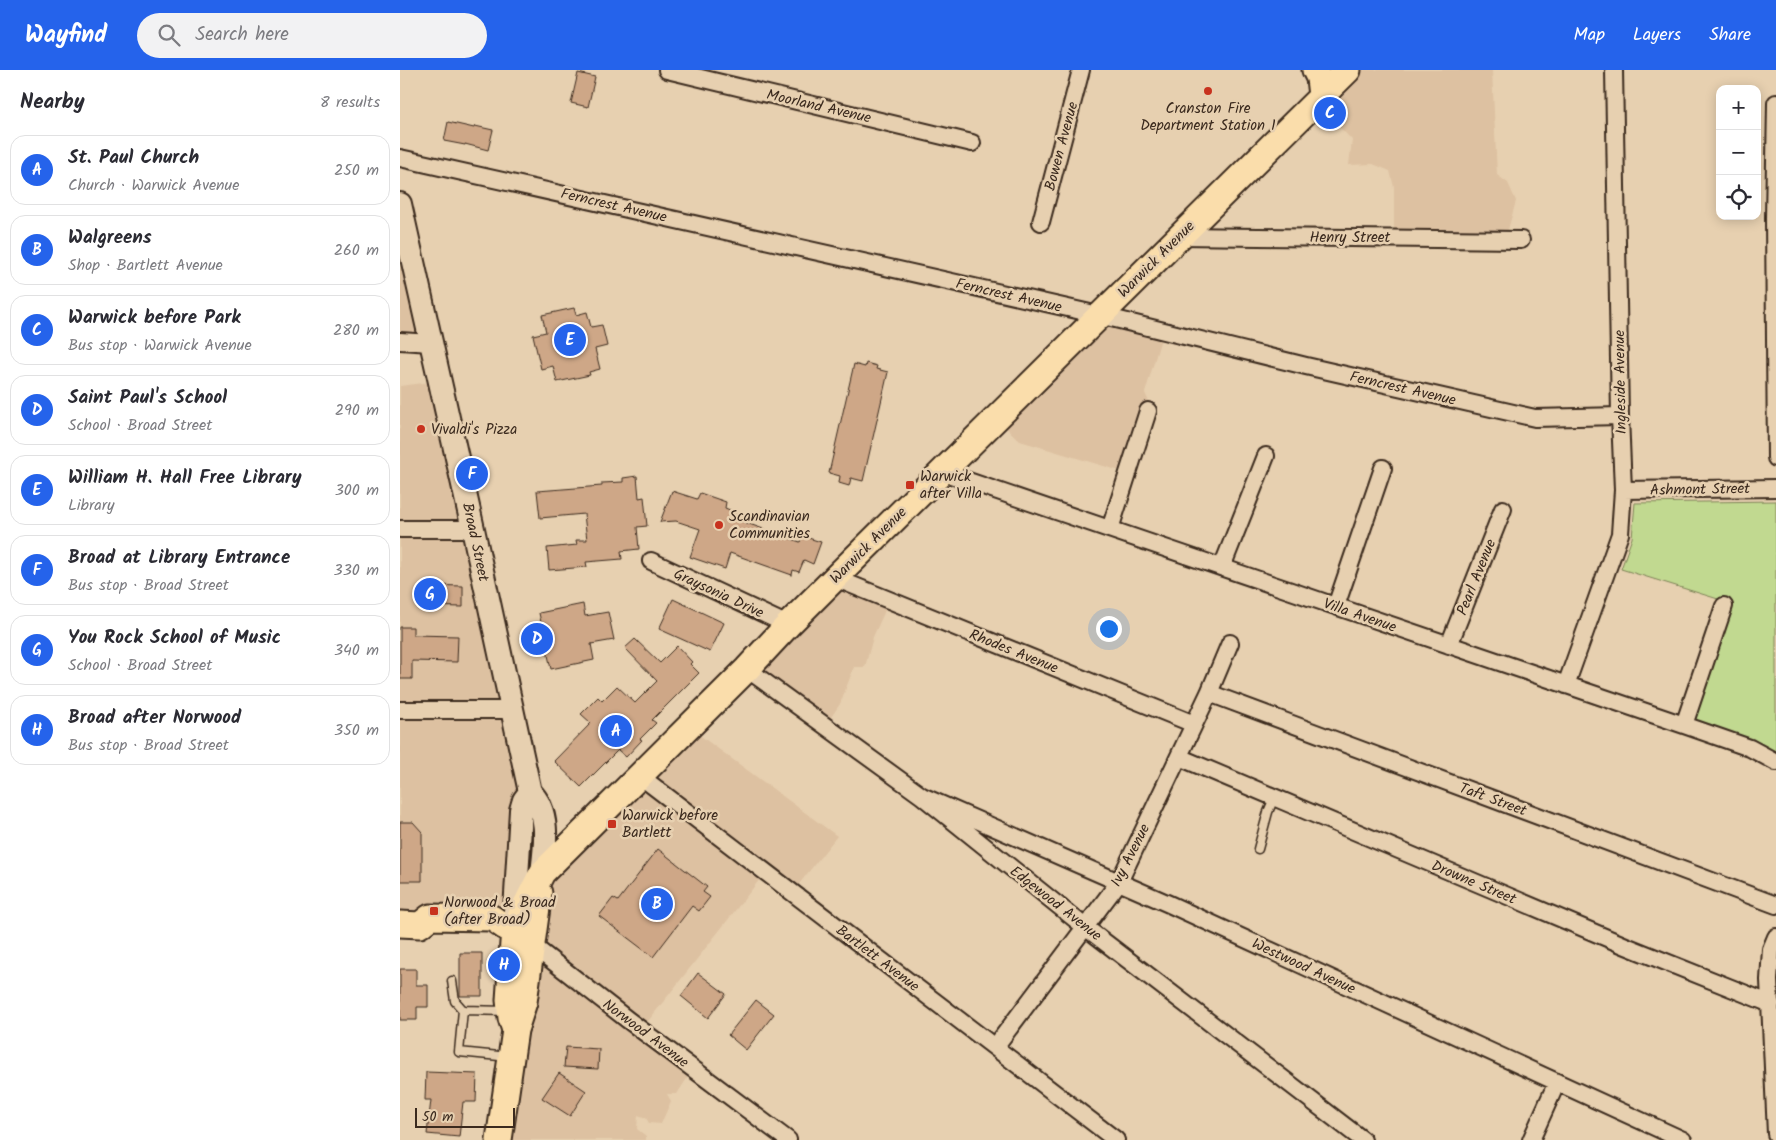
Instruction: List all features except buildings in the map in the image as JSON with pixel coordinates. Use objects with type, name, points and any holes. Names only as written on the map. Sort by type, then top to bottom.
[{"type":"main road","points":[[1315,70],[1319,78],[1321,96]]},
{"type":"main road","name":"Warwick Avenue","points":[[510,928],[542,873],[747,669],[834,578],[1348,70]]},
{"type":"main road","name":"Broad Street","points":[[400,204],[474,529],[530,792],[539,803],[543,818],[545,841],[542,873],[524,1002],[512,1021]]},
{"type":"main road","name":"Broad Street","points":[[499,1140],[511,1057],[512,1021],[509,1000],[510,928],[520,810],[530,792]]},
{"type":"main road","points":[[410,925],[430,934],[494,935],[510,928]]},
{"type":"main road","name":"Norwood Avenue","points":[[510,928],[532,944]]},
{"type":"street","name":"Moorland Avenue","points":[[667,70],[972,143]]},
{"type":"street","name":"Bowen Avenue","points":[[1041,222],[1081,70]]},
{"type":"street","name":"Ingleside Avenue","points":[[1566,685],[1620,534],[1623,490],[1614,70]]},
{"type":"street","points":[[1776,102],[1776,458]]},
{"type":"street","name":"Ferncrest Avenue","points":[[400,158],[1099,315],[1306,366],[1535,418],[1620,416]]},
{"type":"street","name":"Henry Street","points":[[1179,236],[1521,240]]},
{"type":"street","points":[[400,341],[431,342]]},
{"type":"street","points":[[1110,529],[1148,411]]},
{"type":"street","points":[[1222,567],[1266,456]]},
{"type":"street","points":[[1336,606],[1382,468]]},
{"type":"street","name":"Villa Avenue","points":[[942,472],[1684,725],[1750,748],[1776,762]]},
{"type":"street","name":"Ashmont Street","points":[[1623,490],[1776,488]]},
{"type":"street","name":"Pearl Avenue","points":[[1449,645],[1503,509]]},
{"type":"street","points":[[400,529],[474,529]]},
{"type":"street","name":"Graysonia Drive","points":[[651,561],[788,625]]},
{"type":"street","name":"Rhodes Avenue","points":[[834,578],[1194,724]]},
{"type":"street","points":[[1684,725],[1724,606]]},
{"type":"street","name":"Ivy Avenue","points":[[995,1046],[1119,882],[1209,693],[1230,643]]},
{"type":"street","name":"Edgewood Avenue","points":[[747,669],[922,796],[1085,927],[1363,1140]]},
{"type":"street","name":"Taft Street","points":[[1209,693],[1776,905]]},
{"type":"street","points":[[400,710],[512,710]]},
{"type":"street","name":"Drowne Street","points":[[1179,757],[1626,946],[1770,1004]]},
{"type":"street","name":"Bartlett Avenue","points":[[640,776],[1116,1140]]},
{"type":"street","name":"Westwood Avenue","points":[[922,796],[1119,882],[1684,1140]]},
{"type":"street","points":[[1776,937],[1771,949],[1769,980],[1776,1134]]},
{"type":"street","name":"Norwood Avenue","points":[[532,944],[628,1020],[788,1140]]},
{"type":"street","points":[[1531,1140],[1557,1082]]},
{"type":"lane","points":[[1258,850],[1268,812],[1274,798]]},
{"type":"lane","points":[[452,981],[454,1001],[463,1010],[512,1021]]},
{"type":"lane","points":[[463,1010],[459,1052],[511,1057]]},
{"type":"shaded area","points":[[1346,70],[1492,70],[1497,175],[1508,183],[1516,201],[1506,237],[1394,236],[1394,187],[1390,171],[1373,164],[1349,165],[1352,140],[1316,103]]},
{"type":"shaded area","points":[[400,208],[431,343],[400,340]]},
{"type":"shaded area","points":[[1097,317],[1162,335],[1145,393],[1150,404],[1127,473],[1020,441],[997,419]]},
{"type":"shaded area","points":[[439,381],[549,827],[570,840],[687,726],[837,836],[792,893],[764,874],[645,1025],[695,1066],[677,1094],[667,1094],[671,1101],[661,1124],[649,1123],[646,1118],[638,1115],[637,1129],[646,1136],[646,1140],[496,1140],[525,935],[400,925],[400,386]]},
{"type":"shaded area","points":[[829,583],[888,604],[873,637],[865,667],[854,667],[840,704],[825,726],[751,661]]},
{"type":"green space","points":[[1776,501],[1776,756],[1691,722],[1731,603],[1621,569],[1632,538],[1635,503]]},
{"type":"place","name":"Cranston Fire Department Station 1","points":[[1208,91]]},
{"type":"place","name":"Warwick before Park","points":[[1330,113]]},
{"type":"place","name":"William H. Hall Free Library","points":[[570,340]]},
{"type":"place","name":"Vivaldi's Pizza","points":[[421,429]]},
{"type":"place","name":"Broad at Library Entrance","points":[[472,474]]},
{"type":"place","name":"Warwick after Villa","points":[[910,485]]},
{"type":"place","name":"Scandinavian Communities","points":[[719,525]]},
{"type":"place","name":"You Rock School of Music","points":[[430,594]]},
{"type":"place","name":"Saint Paul's School","points":[[537,639]]},
{"type":"place","name":"St. Paul Church","points":[[616,731]]},
{"type":"place","name":"Warwick before Bartlett","points":[[612,824]]},
{"type":"place","name":"Walgreens","points":[[657,904]]},
{"type":"place","name":"Norwood & Broad (after Broad)","points":[[434,911]]},
{"type":"place","name":"Broad after Norwood","points":[[504,965]]}]
